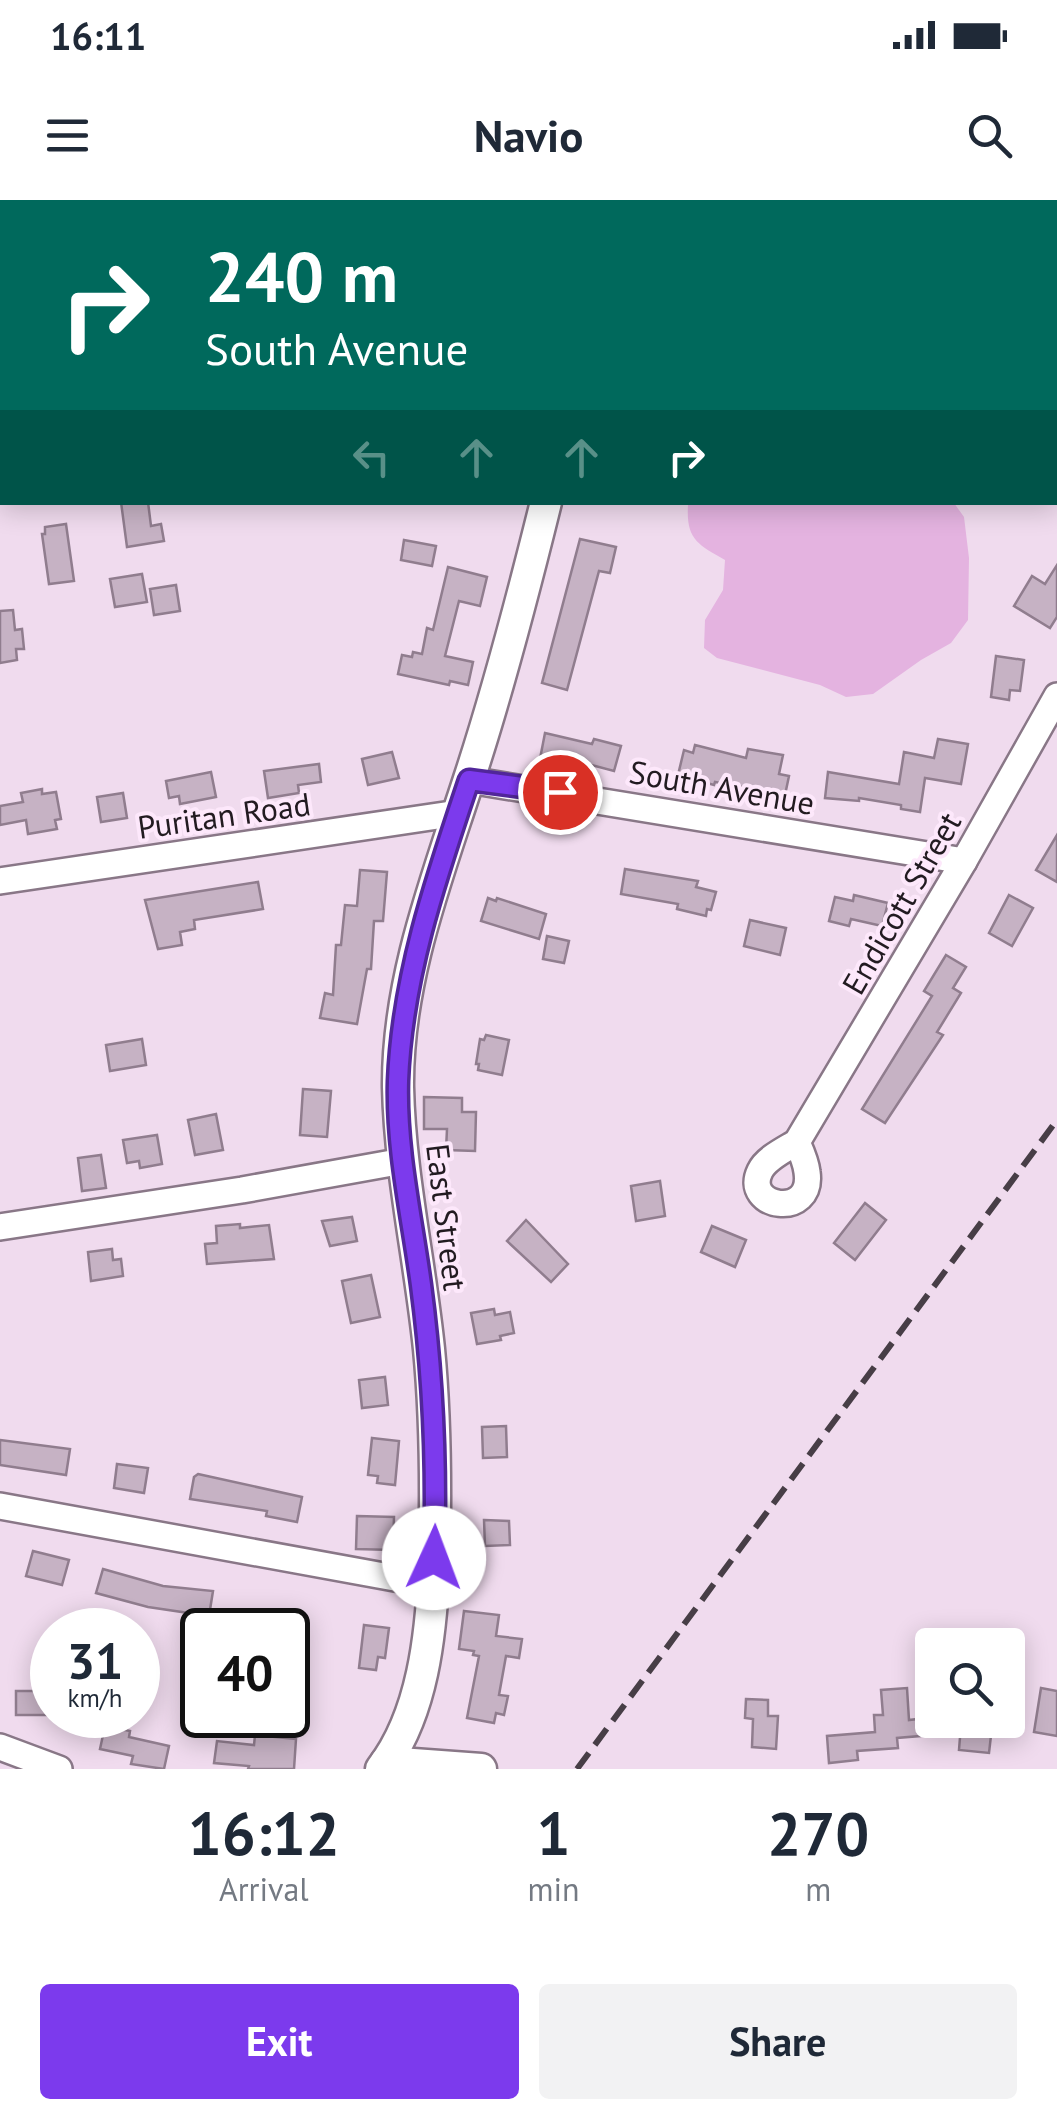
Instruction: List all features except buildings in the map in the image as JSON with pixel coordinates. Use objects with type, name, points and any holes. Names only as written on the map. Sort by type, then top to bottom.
[{"type":"street","name":"East Street","points":[[384,1766],[418,1693],[430,1634],[436,1502],[429,1350],[403,1161],[398,1084],[403,1022],[428,902],[469,780],[545,505]]},
{"type":"street","name":"Endicott Street","points":[[797,1142],[1057,696]]},
{"type":"street","name":"South Avenue","points":[[469,780],[964,861]]},
{"type":"street","name":"Puritan Road","points":[[0,881],[458,813]]},
{"type":"street","points":[[0,1227],[403,1161]]},
{"type":"street","points":[[0,1506],[433,1585]]},
{"type":"street","points":[[0,1747],[58,1769]]},
{"type":"street","points":[[384,1766],[480,1769]]},
{"type":"shaded area","points":[[688,505],[955,505],[964,517],[969,558],[968,620],[951,643],[873,694],[846,697],[820,685],[717,658],[704,648],[705,620],[723,590],[725,560],[700,545],[691,533]]},
{"type":"railway","points":[[577,1769],[1057,1120]]},
{"type":"route","points":[[434,1558],[436,1502],[429,1350],[403,1161],[398,1084],[403,1022],[428,902],[469,780],[560,792]]}]
